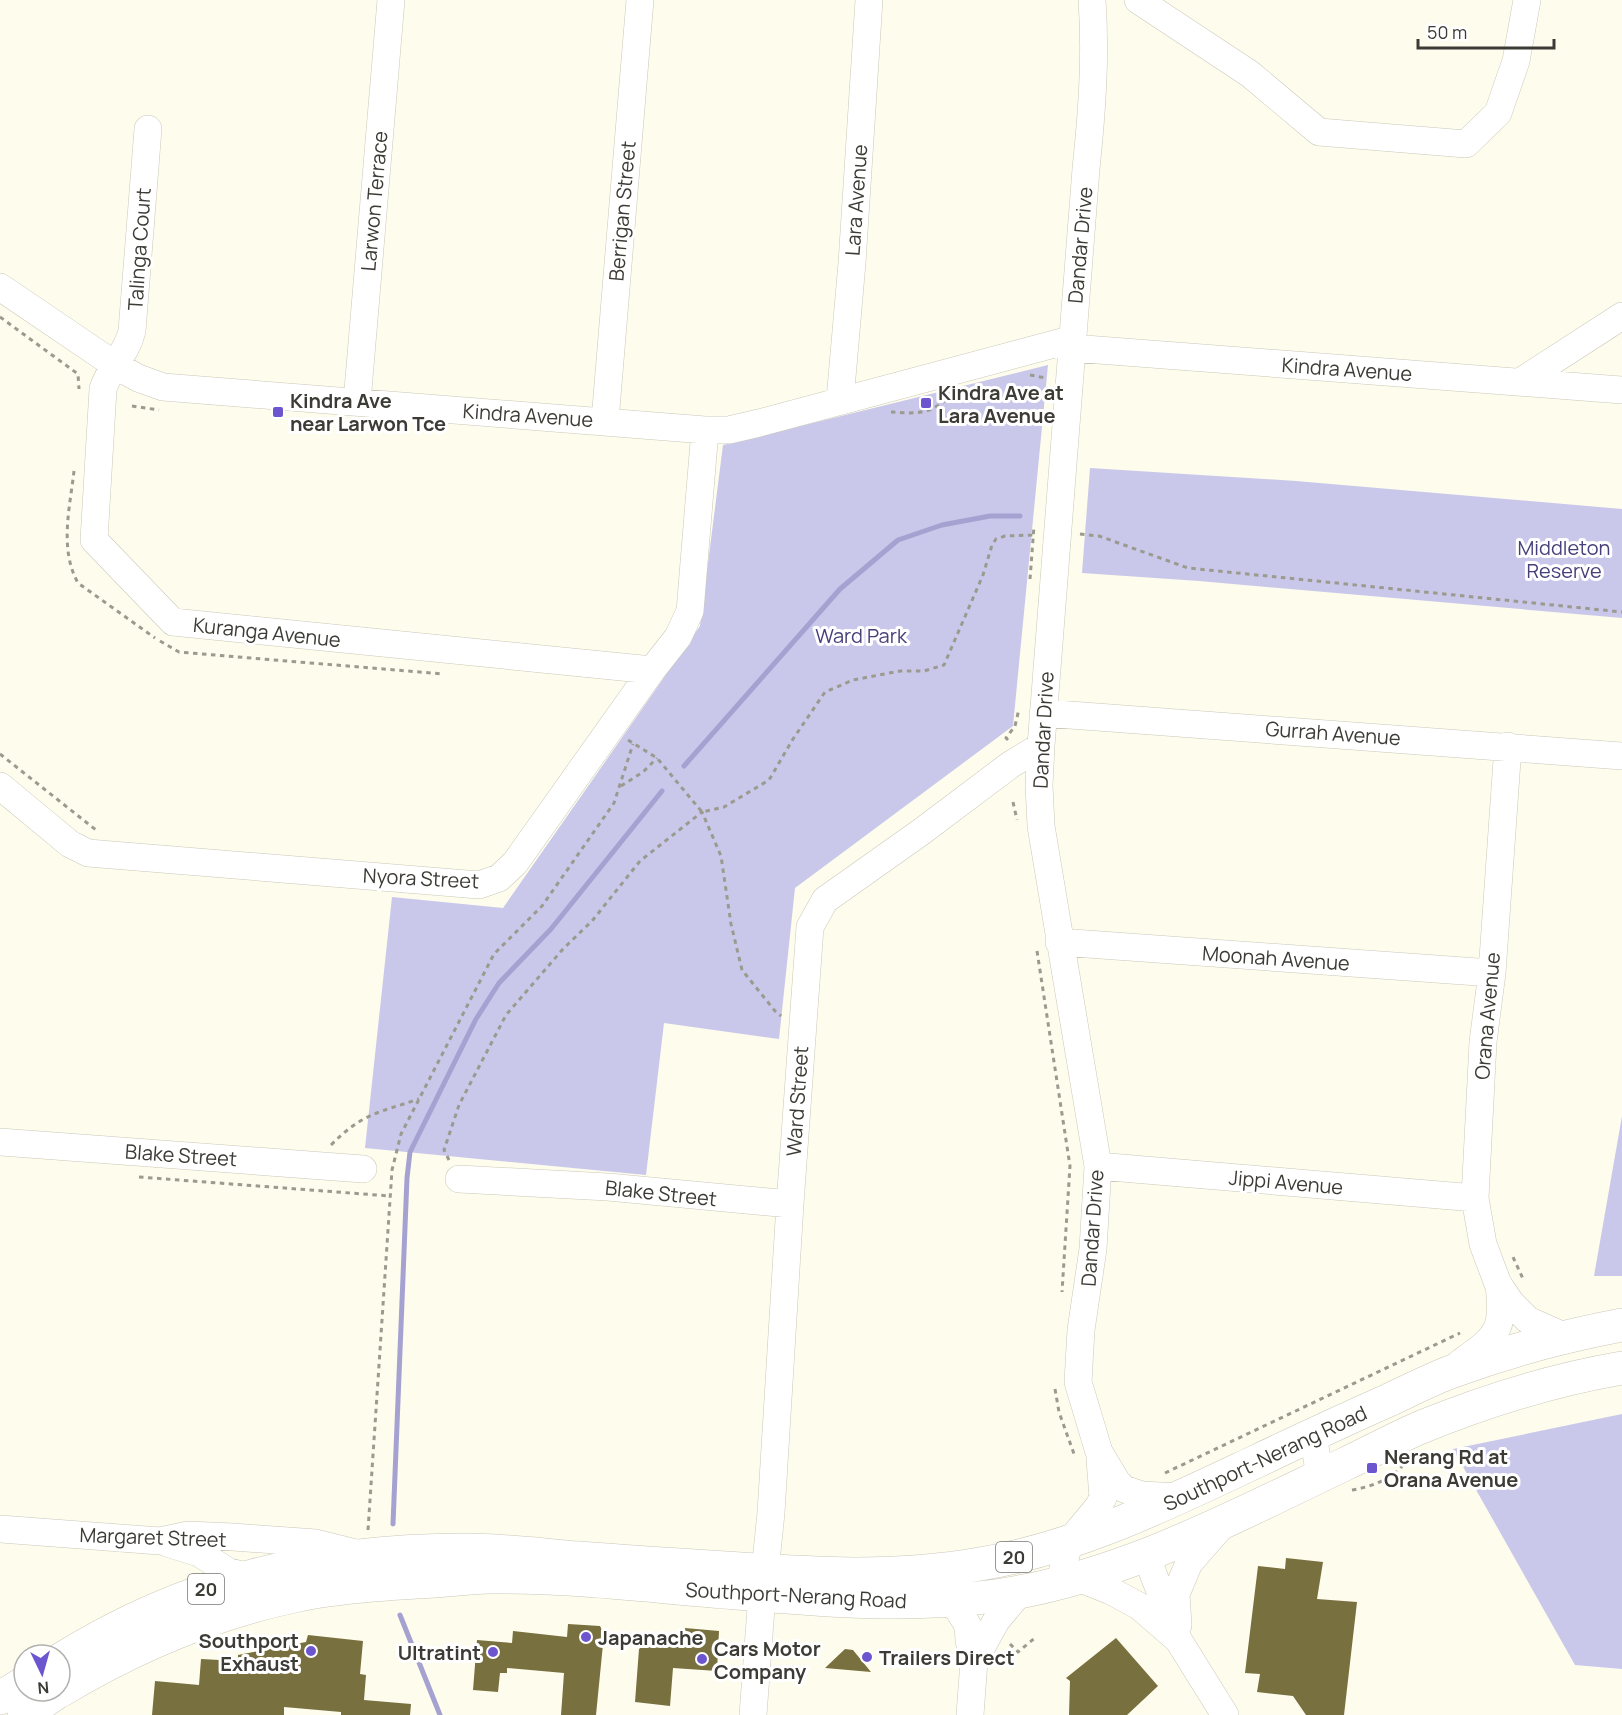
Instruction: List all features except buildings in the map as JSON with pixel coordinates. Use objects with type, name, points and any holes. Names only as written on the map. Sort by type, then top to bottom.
[{"type":"main road","name":"Southport-Nerang Road","points":[[252,1591],[296,1596],[360,1586],[489,1577],[764,1583],[941,1570],[999,1560],[1114,1526],[1170,1486],[1312,1435],[1446,1374],[1566,1337],[1622,1325]]},
{"type":"main road","name":"Southport-Nerang Road","points":[[366,1554],[405,1551],[490,1551],[764,1583],[849,1602],[898,1603],[1020,1592],[1069,1580],[1146,1555],[1418,1429],[1518,1391],[1622,1368]]},
{"type":"main road","points":[[1076,1539],[1116,1538],[1138,1546],[1146,1555]]},
{"type":"main road","name":"20","points":[[72,1685],[154,1642],[201,1623],[252,1591],[305,1563],[366,1554]]},
{"type":"main road","name":"20","points":[[72,1653],[122,1624],[181,1598],[252,1591]]},
{"type":"main road","name":"20","points":[[24,1715],[42,1703]]},
{"type":"street","name":"Larwon Terrace","points":[[357,402],[391,0]]},
{"type":"street","name":"Berrigan Street","points":[[605,421],[640,0]]},
{"type":"street","name":"Lara Avenue","points":[[840,400],[852,263],[869,0]]},
{"type":"street","name":"Dandar Drive","points":[[1092,0],[1095,34],[1093,100],[1072,343],[1045,534],[1032,707],[1041,746],[1039,785],[1048,943],[1074,1016],[1098,1166],[1093,1249],[1081,1330],[1078,1382],[1099,1452],[1117,1482],[1124,1489],[1153,1497],[1170,1486]]},
{"type":"street","points":[[1138,0],[1250,74],[1319,132],[1466,144],[1498,113],[1516,61],[1527,0]]},
{"type":"street","name":"Talinga Court","points":[[115,365],[126,350],[132,331],[148,129]]},
{"type":"street","name":"Kindra Avenue","points":[[0,288],[115,365],[138,378],[163,387],[705,430],[729,430],[1072,343],[1622,390]]},
{"type":"street","points":[[1520,382],[1622,316]]},
{"type":"street","name":"Kuranga Avenue","points":[[115,365],[103,389],[94,540],[173,622],[652,670]]},
{"type":"street","name":"Nyora Street","points":[[0,786],[70,844],[88,853],[478,885],[499,878],[515,863],[622,736],[652,670],[678,637],[690,611],[705,430]]},
{"type":"street","name":"Gurrah Avenue","points":[[1032,707],[1622,756]]},
{"type":"street","name":"Ward Street","points":[[753,1715],[771,1513],[810,927],[825,900],[1010,765],[1041,746]]},
{"type":"street","name":"Orana Avenue","points":[[1508,746],[1492,973],[1483,1042],[1475,1198],[1483,1244],[1511,1283],[1515,1308],[1523,1317],[1566,1337]]},
{"type":"street","name":"Moonah Avenue","points":[[1048,943],[1492,973]]},
{"type":"street","name":"Blake Street","points":[[0,1142],[363,1169]]},
{"type":"street","name":"Jippi Avenue","points":[[1098,1166],[1475,1198]]},
{"type":"street","name":"Blake Street","points":[[459,1179],[608,1187],[790,1204]]},
{"type":"street","name":"Orana Avenue","points":[[1446,1374],[1483,1346],[1497,1331],[1502,1306],[1511,1283]]},
{"type":"street","points":[[1312,1435],[1320,1476]]},
{"type":"street","name":"Dandar Drive","points":[[1076,1539],[1102,1501],[1099,1452]]},
{"type":"street","points":[[1179,1641],[1176,1594],[1186,1569],[1229,1518]]},
{"type":"street","name":"Margaret Street","points":[[0,1529],[160,1541],[188,1535],[233,1537],[248,1560],[252,1591]]},
{"type":"street","points":[[233,1537],[316,1544],[366,1554]]},
{"type":"street","points":[[1076,1539],[1069,1580],[1111,1591],[1139,1606],[1179,1641]]},
{"type":"street","points":[[160,1541],[199,1553],[229,1572],[252,1591]]},
{"type":"street","points":[[1146,1555],[1179,1641],[1225,1715]]},
{"type":"street","points":[[974,1661],[996,1621],[1020,1592]]},
{"type":"street","points":[[945,1600],[958,1609],[968,1626],[974,1661],[970,1715]]},
{"type":"path","points":[[0,317],[78,374]]},
{"type":"path","points":[[1029,582],[1045,534]]},
{"type":"path","points":[[459,1179],[444,1150],[459,1105],[506,1015],[563,949],[592,921],[640,861],[702,812],[724,807],[769,780],[825,692],[853,680],[900,671],[924,671],[944,665],[996,539],[1005,536],[1045,534],[1099,536],[1188,568],[1622,612]]},
{"type":"path","points":[[1008,742],[1006,738],[1032,707]]},
{"type":"path","points":[[366,1554],[392,1170],[401,1134],[495,954],[543,906],[615,803],[620,787],[622,736],[657,758],[702,812],[721,856],[731,924],[742,970],[775,1011],[802,1031]]},
{"type":"path","points":[[0,754],[101,834]]},
{"type":"path","points":[[620,787],[643,772],[657,758]]},
{"type":"path","points":[[1013,802],[1018,828]]},
{"type":"path","points":[[1048,943],[1070,1166],[1070,1188]]},
{"type":"path","points":[[324,1147],[330,1146],[357,1121],[419,1099]]},
{"type":"path","points":[[130,1176],[390,1196]]},
{"type":"path","points":[[1511,1283],[1512,1254]]},
{"type":"path","points":[[1170,1486],[1461,1333]]},
{"type":"path","points":[[1010,1644],[1018,1652],[1036,1638]]},
{"type":"green space","name":"Ward Park","points":[[1048,365],[1013,726],[795,888],[779,1039],[664,1023],[646,1175],[365,1148],[392,897],[503,908],[700,626],[723,445]]},
{"type":"green space","name":"Middleton Reserve","points":[[1090,468],[1296,481],[1622,509],[1622,618],[1082,573]]},
{"type":"green space","points":[[1622,1116],[1622,1276],[1594,1276]]},
{"type":"green space","points":[[1622,1414],[1622,1669],[1575,1665],[1453,1449]]},
{"type":"waterway","points":[[684,766],[840,589],[898,540],[942,525],[990,516],[1020,516]]},
{"type":"waterway","points":[[393,1524],[407,1178],[410,1152],[476,1019],[499,983],[551,929],[662,791]]},
{"type":"waterway","points":[[400,1615],[440,1715]]},
{"type":"place","name":"Kindra Ave at Lara Avenue","points":[[926,403]]},
{"type":"place","name":"Kindra Ave near Larwon Tce","points":[[278,412]]},
{"type":"place","name":"Nerang Rd at Orana Avenue","points":[[1372,1468]]},
{"type":"place","name":"Japanache","points":[[586,1637]]},
{"type":"place","name":"Southport Exhaust","points":[[311,1651]]},
{"type":"place","name":"Ultratint","points":[[493,1652]]},
{"type":"place","name":"Trailers Direct","points":[[867,1657]]},
{"type":"place","name":"Cars Motor Company","points":[[702,1659]]}]
